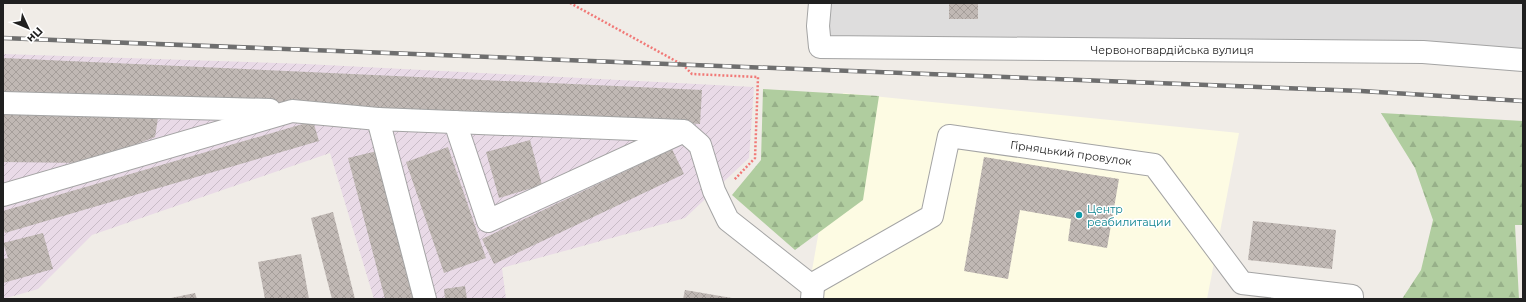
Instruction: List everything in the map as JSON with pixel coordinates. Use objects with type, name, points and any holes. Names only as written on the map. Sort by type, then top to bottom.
[{"type":"street","name":"Червоногвардійська вулиця","points":[[820,3],[818,26],[820,47],[1423,52],[1523,60]]},
{"type":"street","points":[[3,103],[292,111],[378,119],[455,122],[692,138]]},
{"type":"street","points":[[3,195],[292,111]]},
{"type":"street","points":[[378,119],[425,299]]},
{"type":"street","points":[[455,122],[488,221],[692,138]]},
{"type":"street","name":"Гірняцький провулок","points":[[812,292],[932,216],[949,136],[1154,165],[1242,283],[1352,296],[1352,299]]},
{"type":"street","points":[[692,138],[717,198],[728,220],[812,292]]},
{"type":"path","points":[[570,3],[683,65],[692,74],[758,77],[755,158],[717,198]]},
{"type":"shaded area","points":[[822,3],[1523,3],[1523,56],[821,46]]},
{"type":"shaded area","points":[[3,54],[306,64],[754,87],[749,158],[685,218],[502,268],[506,299],[374,299],[330,153],[92,235],[38,289],[3,299]]},
{"type":"shaded area","points":[[843,93],[1239,133],[1207,299],[807,299]]},
{"type":"green space","points":[[763,89],[879,96],[863,200],[795,250],[732,195],[761,160]]},
{"type":"green space","points":[[1381,113],[1523,121],[1523,225],[1515,225],[1519,299],[1402,299],[1421,270],[1433,220],[1415,168]]},
{"type":"building","points":[[949,3],[978,3],[978,19],[949,19]]},
{"type":"building","points":[[3,58],[702,90],[700,124],[3,92]]},
{"type":"building","points":[[3,114],[158,118],[155,137],[87,163],[3,162]]},
{"type":"building","points":[[313,121],[319,141],[5,233],[3,227],[3,211]]},
{"type":"building","points":[[530,140],[542,185],[499,198],[486,152]]},
{"type":"building","points":[[448,147],[486,258],[444,273],[406,162]]},
{"type":"building","points":[[672,149],[684,174],[494,264],[482,239]]},
{"type":"building","points":[[377,151],[416,299],[385,299],[348,158]]},
{"type":"building","name":"Центр реабилитации","points":[[984,157],[1119,179],[1107,248],[1068,241],[1071,219],[1020,210],[1008,279],[964,271]]},
{"type":"building","points":[[333,212],[355,299],[332,299],[311,218]]},
{"type":"building","points":[[1253,221],[1336,230],[1332,269],[1248,260]]},
{"type":"building","points":[[43,233],[53,269],[3,283],[3,259],[8,258],[3,243]]},
{"type":"building","points":[[301,254],[309,299],[265,299],[258,262]]},
{"type":"building","points":[[465,286],[467,299],[445,299],[444,289]]},
{"type":"building","points":[[685,290],[732,298],[732,299],[683,299]]},
{"type":"building","points":[[195,293],[197,299],[171,299],[171,298]]},
{"type":"railway","points":[[3,38],[1361,91],[1523,101]]},
{"type":"place","name":"Центр реабилитации","points":[[1079,215]]}]
